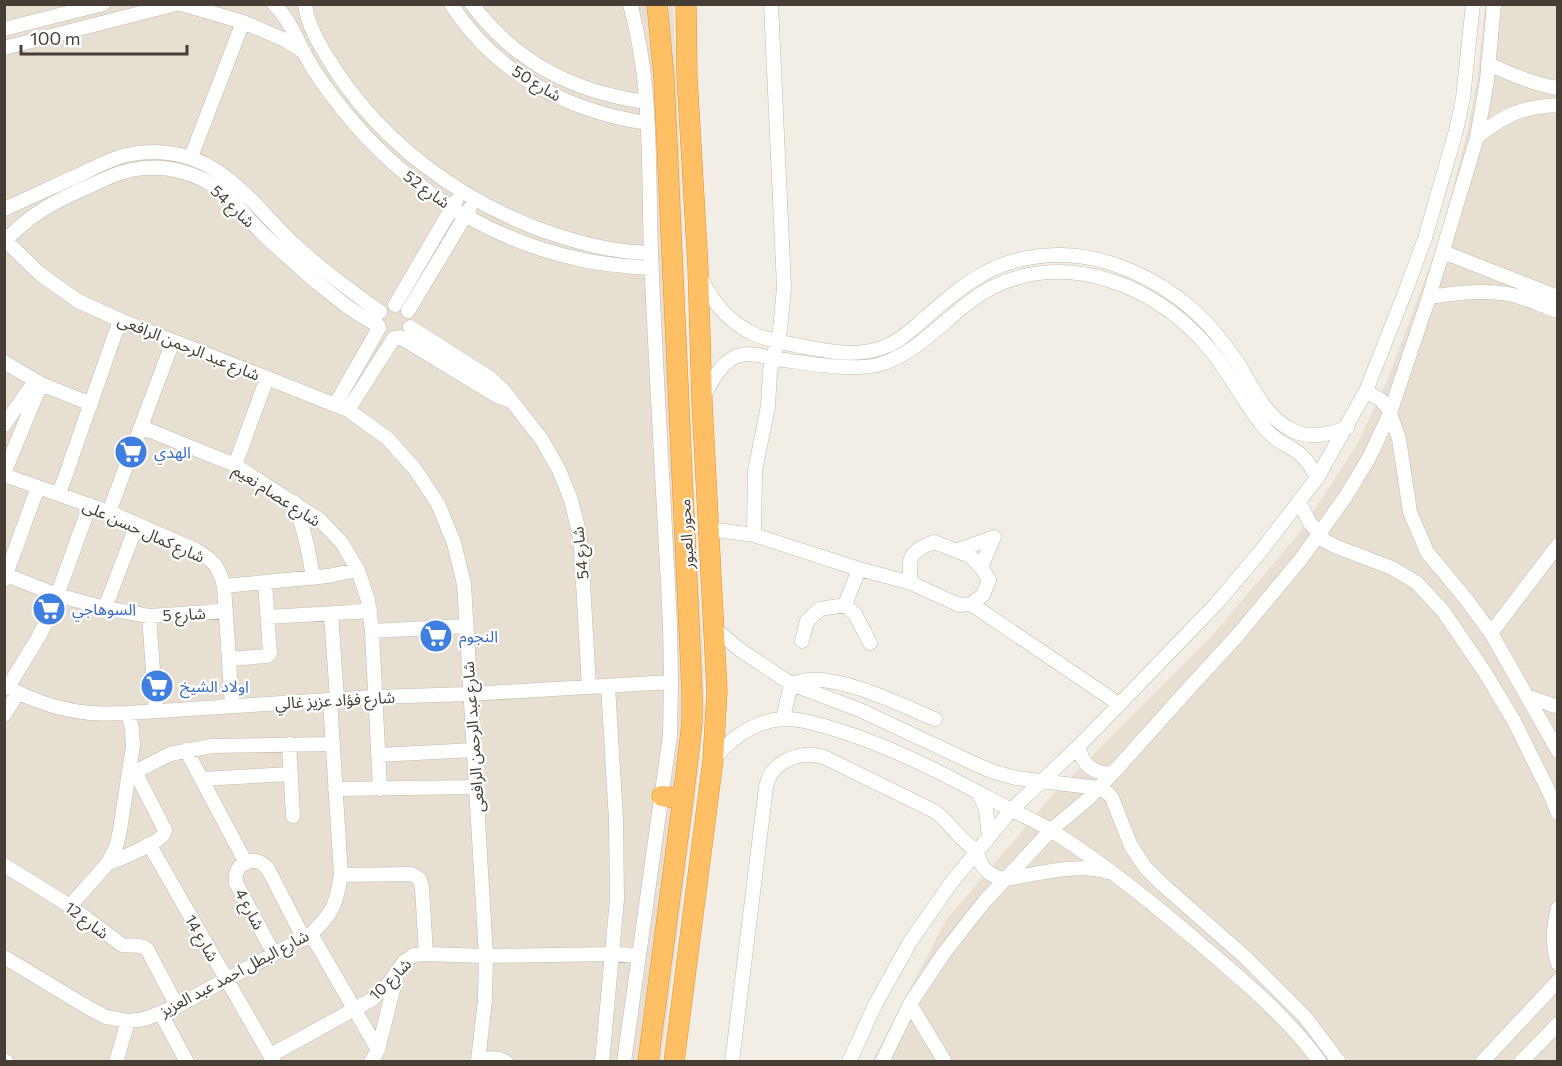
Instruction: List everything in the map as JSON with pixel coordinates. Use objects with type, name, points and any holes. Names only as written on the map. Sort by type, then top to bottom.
[{"type":"highway","name":"محور العبور","points":[[648,1062],[692,723],[692,681],[664,78],[657,4]]},
{"type":"highway","name":"محور العبور","points":[[674,1062],[713,759],[717,691],[687,76],[686,4]]},
{"type":"highway","points":[[662,796],[683,799]]},
{"type":"street","points":[[4,29],[103,4]]},
{"type":"street","points":[[4,48],[179,4],[243,22],[274,35],[304,52]]},
{"type":"street","name":"شارع 52","points":[[274,4],[288,22],[316,74],[330,94],[378,150],[415,183],[452,208],[497,232],[557,254],[599,263],[652,268]]},
{"type":"street","name":"شارع 52","points":[[305,4],[310,25],[338,74],[390,135],[426,167],[476,200],[509,216],[579,243],[604,249],[651,253]]},
{"type":"street","name":"شارع 50","points":[[451,4],[468,28],[486,47],[526,80],[596,113],[647,123]]},
{"type":"street","name":"شارع 50","points":[[472,4],[497,34],[534,64],[576,86],[622,99],[646,102]]},
{"type":"street","points":[[624,1062],[670,735],[671,682],[646,102],[642,60],[630,4]]},
{"type":"street","points":[[754,535],[755,471],[768,405],[770,371],[782,320],[784,286],[771,4]]},
{"type":"street","points":[[849,1062],[874,1005],[910,942],[951,883],[1011,810],[1078,746],[1217,603],[1317,478],[1347,428],[1366,391],[1425,238],[1456,131],[1463,98],[1473,4]]},
{"type":"street","points":[[882,1062],[910,1004],[944,953],[984,902],[1051,830],[1088,799],[1113,773],[1238,636],[1291,573],[1346,496],[1370,456],[1390,413],[1429,297],[1477,137],[1494,4]]},
{"type":"street","points":[[191,158],[243,22]]},
{"type":"street","points":[[1488,64],[1523,79],[1557,88]]},
{"type":"street","points":[[1477,137],[1494,122],[1514,112],[1536,106],[1557,105]]},
{"type":"street","name":"شارع 54","points":[[4,209],[126,155],[159,152],[191,158],[208,164],[237,185],[296,246],[337,281],[379,322]]},
{"type":"street","name":"شارع 54","points":[[5,240],[42,208],[111,176],[130,170],[171,169],[191,174],[226,194],[286,256],[356,313],[379,322]]},
{"type":"street","points":[[401,308],[461,191]]},
{"type":"street","points":[[401,308],[476,200]]},
{"type":"street","name":"شارع عبد الرحمن الرافعى","points":[[5,240],[40,274],[78,301],[120,320],[348,410],[387,438],[415,469],[438,504],[454,543],[464,584],[486,956],[485,1000],[477,1061]]},
{"type":"street","points":[[1443,252],[1557,297]]},
{"type":"street","points":[[698,268],[704,285],[726,314],[737,324],[756,335],[832,352],[869,352],[902,338],[969,281],[997,266],[1044,255],[1083,257],[1107,262],[1158,285],[1194,310],[1221,340],[1263,405],[1284,426],[1302,435],[1329,434],[1347,428]]},
{"type":"street","points":[[702,402],[716,375],[733,357],[746,354],[833,366],[878,365],[908,351],[992,288],[1026,275],[1081,273],[1117,282],[1153,300],[1167,308],[1195,332],[1222,364],[1267,431],[1301,455],[1309,463],[1317,478]]},
{"type":"street","points":[[969,281],[976,298]]},
{"type":"street","points":[[1429,297],[1493,292],[1514,295],[1557,312]]},
{"type":"street","points":[[335,405],[385,307],[401,308],[411,320],[348,410]]},
{"type":"street","points":[[59,494],[120,320]]},
{"type":"street","points":[[379,322],[386,336],[401,334]]},
{"type":"street","name":"شارع 54","points":[[401,334],[497,396],[512,401],[533,427],[551,455],[566,485],[576,516],[581,548],[589,687]]},
{"type":"street","points":[[109,512],[173,340]]},
{"type":"street","points":[[4,362],[38,382],[91,404]]},
{"type":"street","points":[[235,465],[267,378]]},
{"type":"street","points":[[4,425],[38,382]]},
{"type":"street","points":[[6,477],[38,382]]},
{"type":"street","points":[[1366,391],[1381,400],[1390,413],[1399,439],[1410,512],[1421,541],[1435,563],[1491,633],[1557,751]]},
{"type":"street","name":"شارع عصام نعيم","points":[[141,427],[235,465],[320,520],[342,543],[358,570],[368,600],[372,631],[380,789]]},
{"type":"street","name":"شارع كمال حسن على","points":[[6,477],[109,512],[210,558],[219,570],[224,586],[232,706]]},
{"type":"street","points":[[5,576],[38,487]]},
{"type":"street","points":[[294,502],[305,535],[313,578]]},
{"type":"street","points":[[1299,502],[1306,516],[1325,541],[1392,568],[1417,584],[1443,611],[1484,670],[1514,721],[1557,813]]},
{"type":"street","points":[[4,715],[10,688],[45,626],[90,505]]},
{"type":"street","points":[[105,608],[137,524]]},
{"type":"street","points":[[708,529],[754,535],[910,584],[959,605],[971,604],[983,595],[989,580],[970,556],[934,542],[918,548],[909,562],[910,584]]},
{"type":"street","points":[[956,551],[994,537],[981,567]]},
{"type":"street","points":[[1491,633],[1557,545]]},
{"type":"street","points":[[845,604],[859,569]]},
{"type":"street","points":[[224,586],[313,578],[358,570]]},
{"type":"street","name":"شارع 5","points":[[5,576],[57,595],[105,608],[149,616],[226,611]]},
{"type":"street","points":[[229,659],[267,656],[270,653],[265,582]]},
{"type":"street","points":[[802,641],[807,621],[820,609],[845,604]]},
{"type":"street","points":[[845,604],[855,614],[870,642]]},
{"type":"street","points":[[971,604],[1119,704]]},
{"type":"street","points":[[268,617],[369,611]]},
{"type":"street","name":"شارع البطل احمد عبد العزيز","points":[[4,957],[106,1017],[128,1021],[145,1019],[177,1006],[307,936],[326,920],[337,899],[341,875],[333,744],[331,613]]},
{"type":"street","points":[[149,616],[156,711]]},
{"type":"street","points":[[372,631],[466,626]]},
{"type":"street","points":[[714,628],[739,649],[791,684],[860,710],[994,772],[1016,778],[1098,788],[1108,793],[1131,846],[1145,867],[1245,957],[1305,1017],[1339,1062]]},
{"type":"street","points":[[791,684],[810,680],[853,686],[935,719]]},
{"type":"street","name":"شارع فؤاد عزيز غالي","points":[[10,688],[53,706],[90,713],[128,713],[375,697],[470,694],[671,682]]},
{"type":"street","points":[[783,718],[791,684]]},
{"type":"street","points":[[602,1062],[617,899],[617,838],[608,686]]},
{"type":"street","points":[[1527,696],[1557,707]]},
{"type":"street","points":[[851,735],[860,710]]},
{"type":"street","points":[[70,906],[108,862],[116,847],[133,768],[132,729],[128,713]]},
{"type":"street","points":[[713,759],[733,738],[745,730],[758,724],[783,718],[851,735],[894,750],[1051,830],[1089,856],[1153,903],[1233,971],[1290,1025],[1320,1062]]},
{"type":"street","points":[[289,744],[293,816]]},
{"type":"street","points":[[133,768],[170,754],[212,746],[333,744]]},
{"type":"street","points":[[1078,746],[1081,758],[1089,767],[1100,773],[1113,773]]},
{"type":"street","points":[[186,750],[246,863]]},
{"type":"street","points":[[378,755],[474,750]]},
{"type":"street","points":[[732,1062],[767,780],[774,770],[798,756],[824,757],[934,812],[964,842],[977,850]]},
{"type":"street","points":[[108,862],[125,857],[149,844],[163,835],[165,830],[133,768]]},
{"type":"street","points":[[201,779],[291,774]]},
{"type":"street","points":[[335,789],[476,787]]},
{"type":"street","points":[[979,793],[988,818],[989,837]]},
{"type":"street","name":"شارع 14","points":[[149,844],[272,1058]]},
{"type":"street","points":[[977,850],[983,868],[993,876],[1004,879],[1078,868],[1101,870],[1117,877]]},
{"type":"street","name":"شارع 4","points":[[274,954],[236,883],[234,875],[238,867],[254,860],[262,862],[268,869],[354,1010],[374,1056]]},
{"type":"street","name":"شارع 12","points":[[4,866],[70,906],[122,945],[128,947],[139,945],[147,949],[177,1006]]},
{"type":"street","points":[[341,875],[410,874],[416,876],[421,881],[422,888],[426,954]]},
{"type":"street","points":[[1557,908],[1553,939],[1557,964]]},
{"type":"street","name":"شارع 10","points":[[272,1058],[371,1000],[386,987],[404,962],[414,956],[426,954],[486,956],[613,954],[638,956]]},
{"type":"street","points":[[374,1056],[397,971]]},
{"type":"street","points":[[1482,1062],[1557,981]]},
{"type":"street","points":[[910,1004],[945,1062]]},
{"type":"street","points":[[161,1014],[187,1062]]},
{"type":"street","points":[[116,1062],[128,1021]]},
{"type":"street","points":[[1521,1062],[1557,1024]]},
{"type":"street","points":[[477,1061],[497,1058],[506,1062]]},
{"type":"shaded area","points":[[4,5],[673,5],[704,707],[700,759],[661,1061],[5,1061]]},
{"type":"shaded area","points":[[1485,5],[1557,5],[1557,1061],[872,1062],[946,920],[1051,797],[1209,639],[1297,536],[1358,443],[1389,376],[1440,239],[1468,129],[1478,75]]},
{"type":"place","name":"الهدي","points":[[131,452]]},
{"type":"place","name":"السوهاجي","points":[[49,609]]},
{"type":"place","name":"النجوم","points":[[436,636]]},
{"type":"place","name":"اولاد الشيخ","points":[[157,686]]}]
